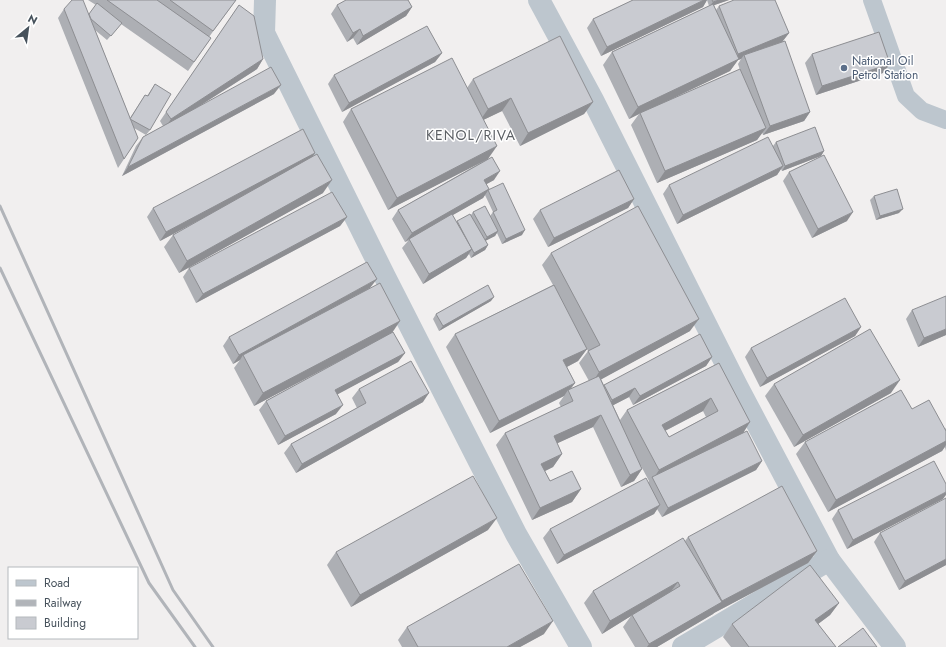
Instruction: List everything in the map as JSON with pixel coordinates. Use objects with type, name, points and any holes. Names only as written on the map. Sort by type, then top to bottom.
[{"type":"street","points":[[265,0],[264,33],[385,277],[516,534],[581,647]]},
{"type":"street","points":[[539,0],[593,100],[737,386],[829,560],[895,647]]},
{"type":"street","points":[[684,647],[829,560]]},
{"type":"lane","points":[[872,0],[906,96],[922,112],[946,120]]},
{"type":"building","points":[[72,0],[83,0],[138,138],[124,159],[64,9]]},
{"type":"building","points":[[107,0],[157,0],[211,38],[194,62]]},
{"type":"building","points":[[170,0],[236,0],[213,31]]},
{"type":"building","points":[[346,0],[408,0],[412,7],[363,36],[360,29],[353,33],[337,5]]},
{"type":"building","points":[[633,0],[704,0],[607,47],[593,19]]},
{"type":"building","points":[[734,0],[775,0],[789,33],[738,54],[719,6]]},
{"type":"building","points":[[97,3],[122,23],[111,36],[91,19],[89,14]]},
{"type":"building","points":[[713,4],[739,59],[638,107],[612,52]]},
{"type":"building","points":[[239,5],[254,16],[263,59],[171,119],[166,112]]},
{"type":"building","points":[[427,26],[442,53],[349,103],[334,75]]},
{"type":"building","name":"National Oil Petrol Station","points":[[879,32],[890,64],[822,86],[812,54]]},
{"type":"building","points":[[560,36],[593,102],[528,133],[511,98],[488,109],[473,79]]},
{"type":"building","points":[[785,41],[810,112],[770,126],[744,55]]},
{"type":"building","points":[[452,58],[497,146],[397,198],[351,109]]},
{"type":"building","points":[[271,67],[281,85],[128,167],[143,137]]},
{"type":"building","points":[[740,69],[766,128],[665,171],[640,113]]},
{"type":"building","points":[[155,84],[171,94],[150,130],[130,119],[145,95],[148,96]]},
{"type":"building","points":[[815,127],[824,151],[785,166],[776,142]]},
{"type":"building","points":[[303,129],[315,153],[166,232],[153,208]]},
{"type":"building","points":[[768,137],[783,166],[683,215],[669,185]]},
{"type":"building","points":[[317,154],[332,180],[187,261],[173,235]]},
{"type":"building","points":[[824,155],[853,212],[818,229],[789,172]]},
{"type":"building","points":[[492,157],[500,171],[484,180],[489,189],[412,233],[398,210]]},
{"type":"building","points":[[619,170],[634,199],[554,238],[540,210]]},
{"type":"building","points":[[503,183],[525,230],[506,239],[493,212],[497,210],[488,190]]},
{"type":"building","points":[[897,189],[903,209],[880,216],[874,196]]},
{"type":"building","points":[[332,192],[347,217],[203,294],[189,268]]},
{"type":"building","points":[[485,206],[498,231],[487,237],[473,212]]},
{"type":"building","points":[[638,206],[699,319],[599,372],[588,351],[600,345],[551,253]]},
{"type":"building","points":[[452,214],[472,249],[429,274],[409,239]]},
{"type":"building","points":[[470,214],[488,245],[474,253],[457,221]]},
{"type":"building","points":[[367,262],[377,279],[239,355],[229,337]]},
{"type":"building","points":[[380,283],[400,321],[263,393],[243,355]]},
{"type":"building","points":[[488,285],[494,297],[443,326],[436,314]]},
{"type":"building","points":[[554,285],[587,349],[563,360],[575,383],[499,421],[455,334]]},
{"type":"building","points":[[946,296],[946,329],[924,338],[912,310]]},
{"type":"building","points":[[845,298],[861,327],[767,378],[751,348]]},
{"type":"building","points":[[870,329],[900,380],[803,435],[774,384]]},
{"type":"building","points":[[393,332],[405,353],[335,390],[343,405],[285,436],[266,401]]},
{"type":"building","points":[[700,334],[712,357],[640,396],[635,388],[612,400],[604,385]]},
{"type":"building","points":[[411,361],[429,393],[302,464],[291,444],[366,403],[359,389]]},
{"type":"building","points":[[719,363],[750,422],[659,470],[627,410]],"holes":[[[711,398],[718,411],[669,437],[662,425]]]},
{"type":"building","points":[[599,376],[642,469],[630,475],[601,415],[554,436],[562,454],[541,464],[550,481],[572,471],[581,489],[540,508],[505,433],[573,401],[568,390]]},
{"type":"building","points":[[901,390],[912,409],[929,400],[946,431],[946,441],[836,500],[805,442]]},
{"type":"building","points":[[747,431],[762,461],[668,508],[652,477]]},
{"type":"building","points":[[934,461],[946,484],[946,492],[853,540],[838,510]]},
{"type":"building","points":[[473,476],[497,518],[360,595],[336,552]]},
{"type":"building","points":[[646,478],[660,505],[564,555],[550,529]]},
{"type":"building","points":[[782,486],[817,551],[722,601],[688,537]]},
{"type":"building","points":[[946,498],[946,559],[905,581],[880,533]]},
{"type":"building","points":[[683,538],[722,602],[649,644],[632,615],[680,586],[678,582],[610,621],[593,591]]},
{"type":"building","points":[[519,564],[553,621],[507,647],[418,647],[407,627]]},
{"type":"building","points":[[810,565],[839,603],[815,620],[836,647],[749,647],[732,624]]},
{"type":"building","points":[[863,628],[877,647],[838,647]]},
{"type":"railway","points":[[0,206],[173,590],[213,647]]},
{"type":"railway","points":[[0,268],[149,583],[195,647]]},
{"type":"place","name":"National Oil Petrol Station","points":[[844,68]]},
{"type":"district","name":"KENOL/RIVA","points":[[471,135]]}]
